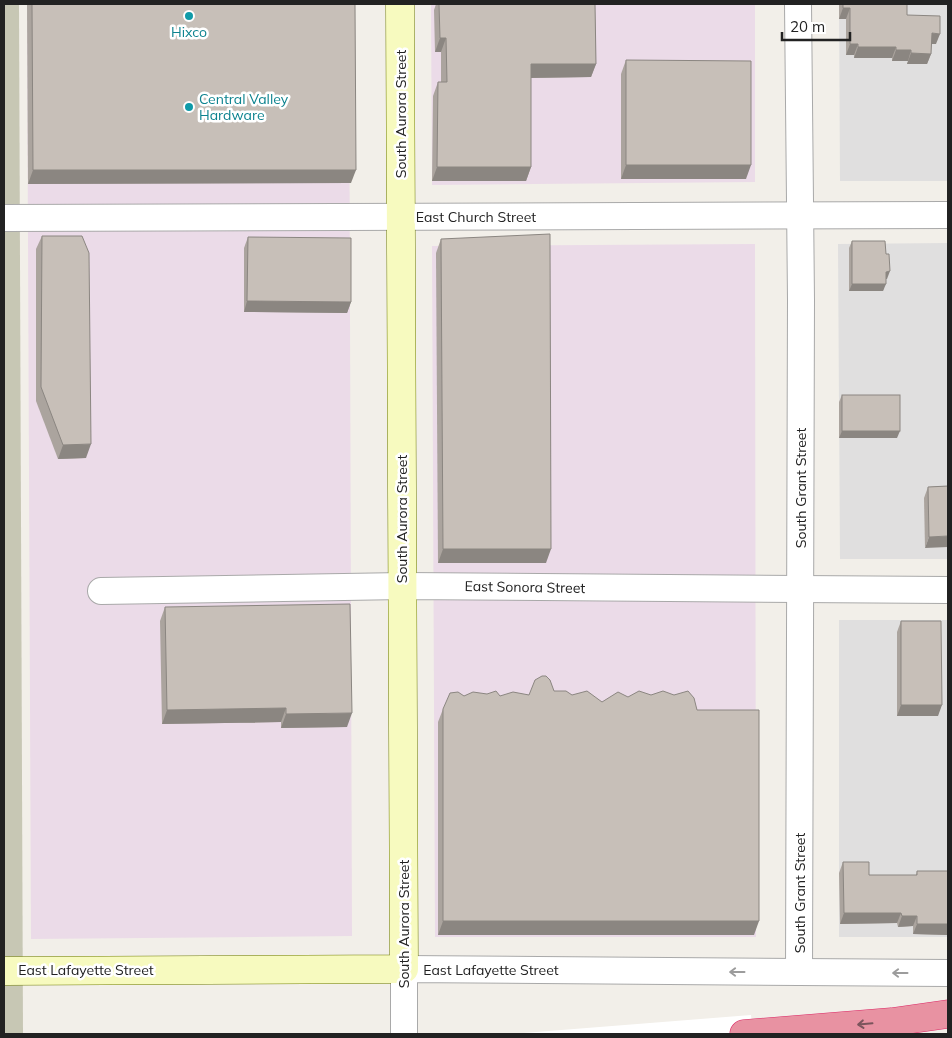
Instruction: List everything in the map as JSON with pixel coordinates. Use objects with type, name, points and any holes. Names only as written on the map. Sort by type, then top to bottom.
[{"type":"highway","points":[[748,1034],[892,1022],[948,1014]]},
{"type":"street","name":"South Aurora Street","points":[[400,4],[404,1034]]},
{"type":"street","name":"South Grant Street","points":[[798,4],[802,590],[800,972]]},
{"type":"street","name":"East Church Street","points":[[4,218],[948,215]]},
{"type":"street","name":"East Sonora Street","points":[[101,591],[403,586],[948,590]]},
{"type":"street","name":"East Lafayette Street","points":[[4,971],[404,969],[948,973]]},
{"type":"shaded area","points":[[4,4],[19,4],[23,1034],[4,1034]]},
{"type":"shaded area","points":[[27,4],[349,4],[352,936],[31,939]]},
{"type":"shaded area","points":[[431,4],[755,4],[755,182],[432,185]]},
{"type":"shaded area","points":[[839,4],[948,4],[948,181],[840,181]]},
{"type":"shaded area","points":[[948,243],[948,559],[840,559],[838,244]]},
{"type":"shaded area","points":[[755,244],[756,937],[435,937],[432,246]]},
{"type":"shaded area","points":[[839,620],[948,620],[948,937],[839,937]]},
{"type":"pier","points":[[751,1015],[753,1034],[511,1034]]},
{"type":"building","name":"Central Valley Hardware","points":[[32,4],[355,4],[356,170],[33,170]]},
{"type":"building","points":[[439,4],[595,4],[596,64],[531,64],[531,167],[437,167],[438,82],[447,82],[446,38],[440,38]]},
{"type":"building","points":[[843,4],[907,4],[907,15],[940,16],[940,34],[932,33],[931,54],[911,53],[911,50],[896,50],[896,47],[858,47],[858,44],[850,44],[850,8],[843,8]]},
{"type":"building","points":[[626,60],[751,61],[751,165],[626,165]]},
{"type":"building","points":[[550,234],[551,549],[443,549],[441,239]]},
{"type":"building","points":[[42,236],[82,236],[89,253],[91,444],[63,445],[41,387]]},
{"type":"building","points":[[248,237],[351,238],[351,302],[247,301]]},
{"type":"building","points":[[852,241],[885,241],[886,254],[889,254],[890,271],[886,272],[886,284],[852,284]]},
{"type":"building","points":[[842,395],[900,395],[900,431],[842,431]]},
{"type":"building","points":[[948,486],[948,536],[929,537],[928,487]]},
{"type":"building","points":[[350,604],[352,713],[286,714],[286,708],[167,710],[165,607]]},
{"type":"building","points":[[901,621],[941,621],[942,705],[901,705]]},
{"type":"building","points":[[546,676],[550,680],[554,691],[566,691],[572,695],[587,691],[602,702],[618,692],[628,697],[639,691],[651,695],[663,691],[674,695],[688,691],[694,698],[697,710],[759,710],[759,921],[443,921],[443,709],[450,693],[458,692],[464,696],[473,692],[487,694],[496,691],[500,696],[513,692],[529,695],[535,680]]},
{"type":"building","points":[[843,862],[869,862],[869,875],[917,875],[917,871],[948,871],[948,924],[917,924],[917,916],[902,916],[901,913],[844,913]]},
{"type":"place","name":"Hixco","points":[[189,16]]},
{"type":"place","name":"Central Valley Hardware","points":[[189,107]]}]
